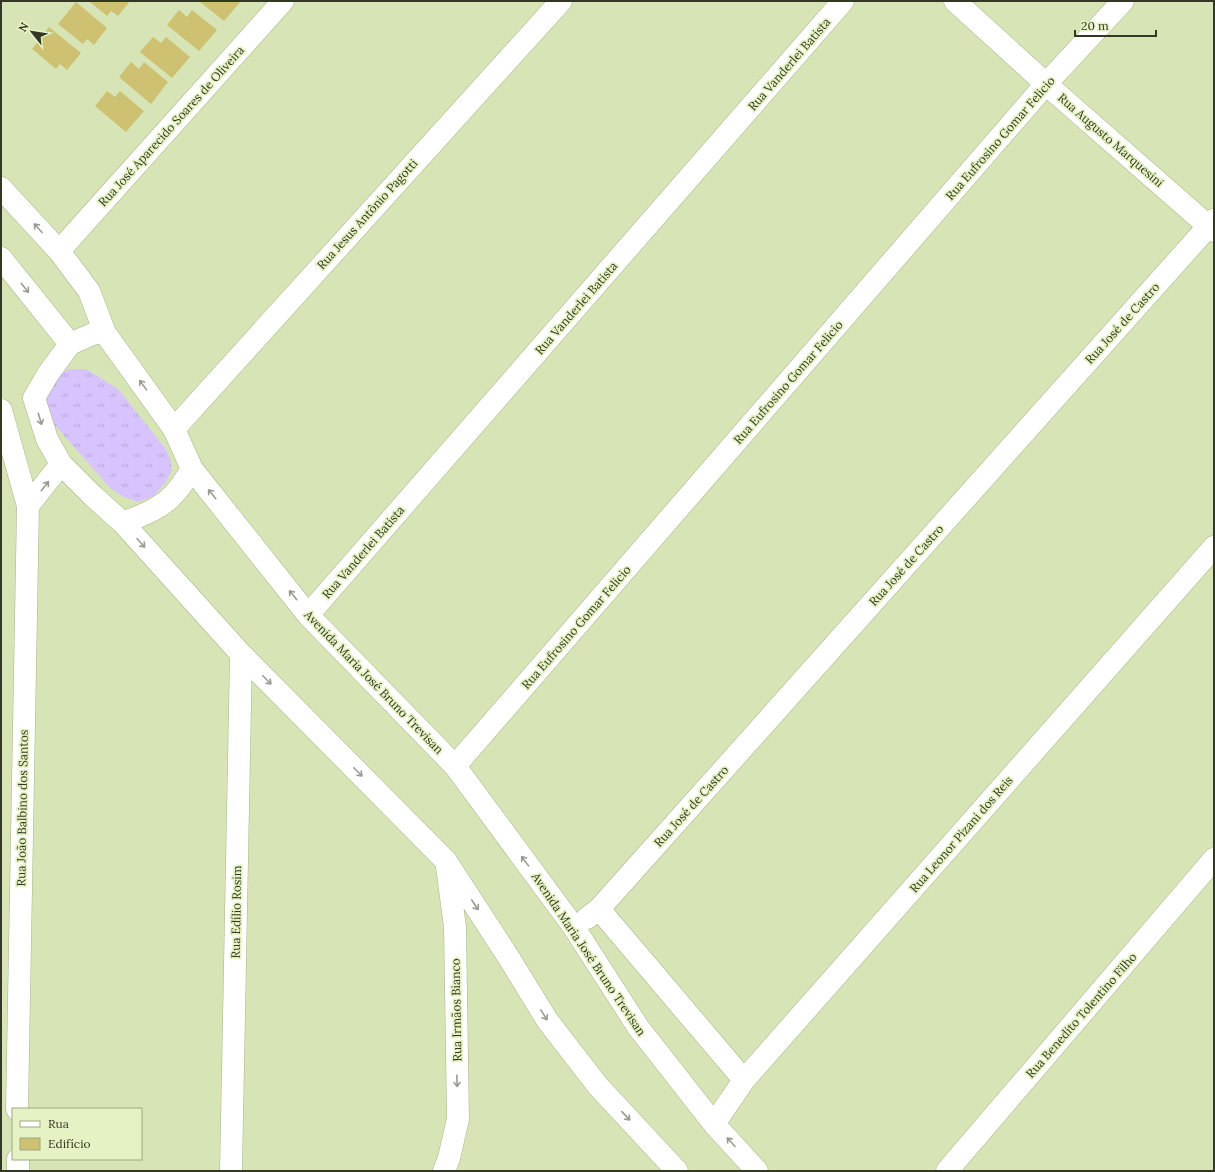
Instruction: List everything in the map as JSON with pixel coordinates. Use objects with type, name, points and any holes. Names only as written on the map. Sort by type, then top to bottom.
[{"type":"street","name":"Rua José Aparecido Soares de Oliveira","points":[[59,251],[283,1]]},
{"type":"street","name":"Rua Jesus Antônio Pagotti","points":[[174,429],[561,1]]},
{"type":"street","name":"Rua Vanderlei Batista","points":[[308,615],[843,1]]},
{"type":"street","name":"Rua Augusto Marquesini","points":[[955,1],[1046,84],[1212,226]]},
{"type":"street","name":"Rua Eufrosino Gomar Felicio","points":[[455,766],[1046,84],[1123,1]]},
{"type":"street","name":"Avenida Maria José Bruno Trevisan","points":[[1,188],[59,251],[89,291],[105,333],[174,429],[192,469],[308,615],[455,766],[574,926],[638,1027],[714,1124],[757,1171]]},
{"type":"street","name":"Rua José de Castro","points":[[574,926],[599,909],[1212,226]]},
{"type":"street","points":[[1,258],[70,344]]},
{"type":"street","points":[[1,406],[34,398],[48,374],[70,344],[95,333],[105,333]]},
{"type":"street","points":[[34,398],[46,439],[61,464],[123,523],[241,654],[446,861],[547,1020],[598,1086],[677,1171]]},
{"type":"street","name":"Rua João Balbino dos Santos","points":[[1,410],[28,506],[12,1099]]},
{"type":"street","points":[[28,506],[61,464]]},
{"type":"street","points":[[123,523],[162,504],[172,496],[192,469]]},
{"type":"street","name":"Rua Leonor Pizani dos Reis","points":[[714,1124],[744,1080],[1214,547]]},
{"type":"street","name":"Rua Edílio Rosim","points":[[231,1171],[241,654]]},
{"type":"street","name":"Rua Benedito Tolentino Filho","points":[[947,1171],[1214,859]]},
{"type":"street","name":"Rua Irmãos Bianco","points":[[446,861],[454,926],[458,1119],[446,1164]]},
{"type":"street","points":[[599,909],[744,1080]]},
{"type":"street","points":[[18,1160],[18,1171]]},
{"type":"green space","points":[[70,369],[86,369],[118,389],[165,448],[170,459],[172,471],[165,483],[154,496],[138,502],[124,497],[111,489],[52,422],[45,405],[47,388],[56,375]]},
{"type":"building","points":[[89,1],[130,1],[118,16],[111,11],[107,16]]},
{"type":"building","points":[[199,1],[241,1],[224,21]]},
{"type":"building","points":[[76,2],[107,28],[94,45],[87,39],[83,44],[58,24]]},
{"type":"building","points":[[179,10],[187,17],[192,10],[217,30],[199,51],[167,25]]},
{"type":"building","points":[[49,27],[81,53],[67,70],[60,64],[56,69],[32,49]]},
{"type":"building","points":[[153,37],[161,43],[166,37],[190,57],[172,78],[140,52]]},
{"type":"building","points":[[131,62],[139,69],[144,62],[168,82],[151,104],[119,77]]},
{"type":"building","points":[[107,91],[115,97],[120,91],[144,111],[126,132],[95,106]]}]
